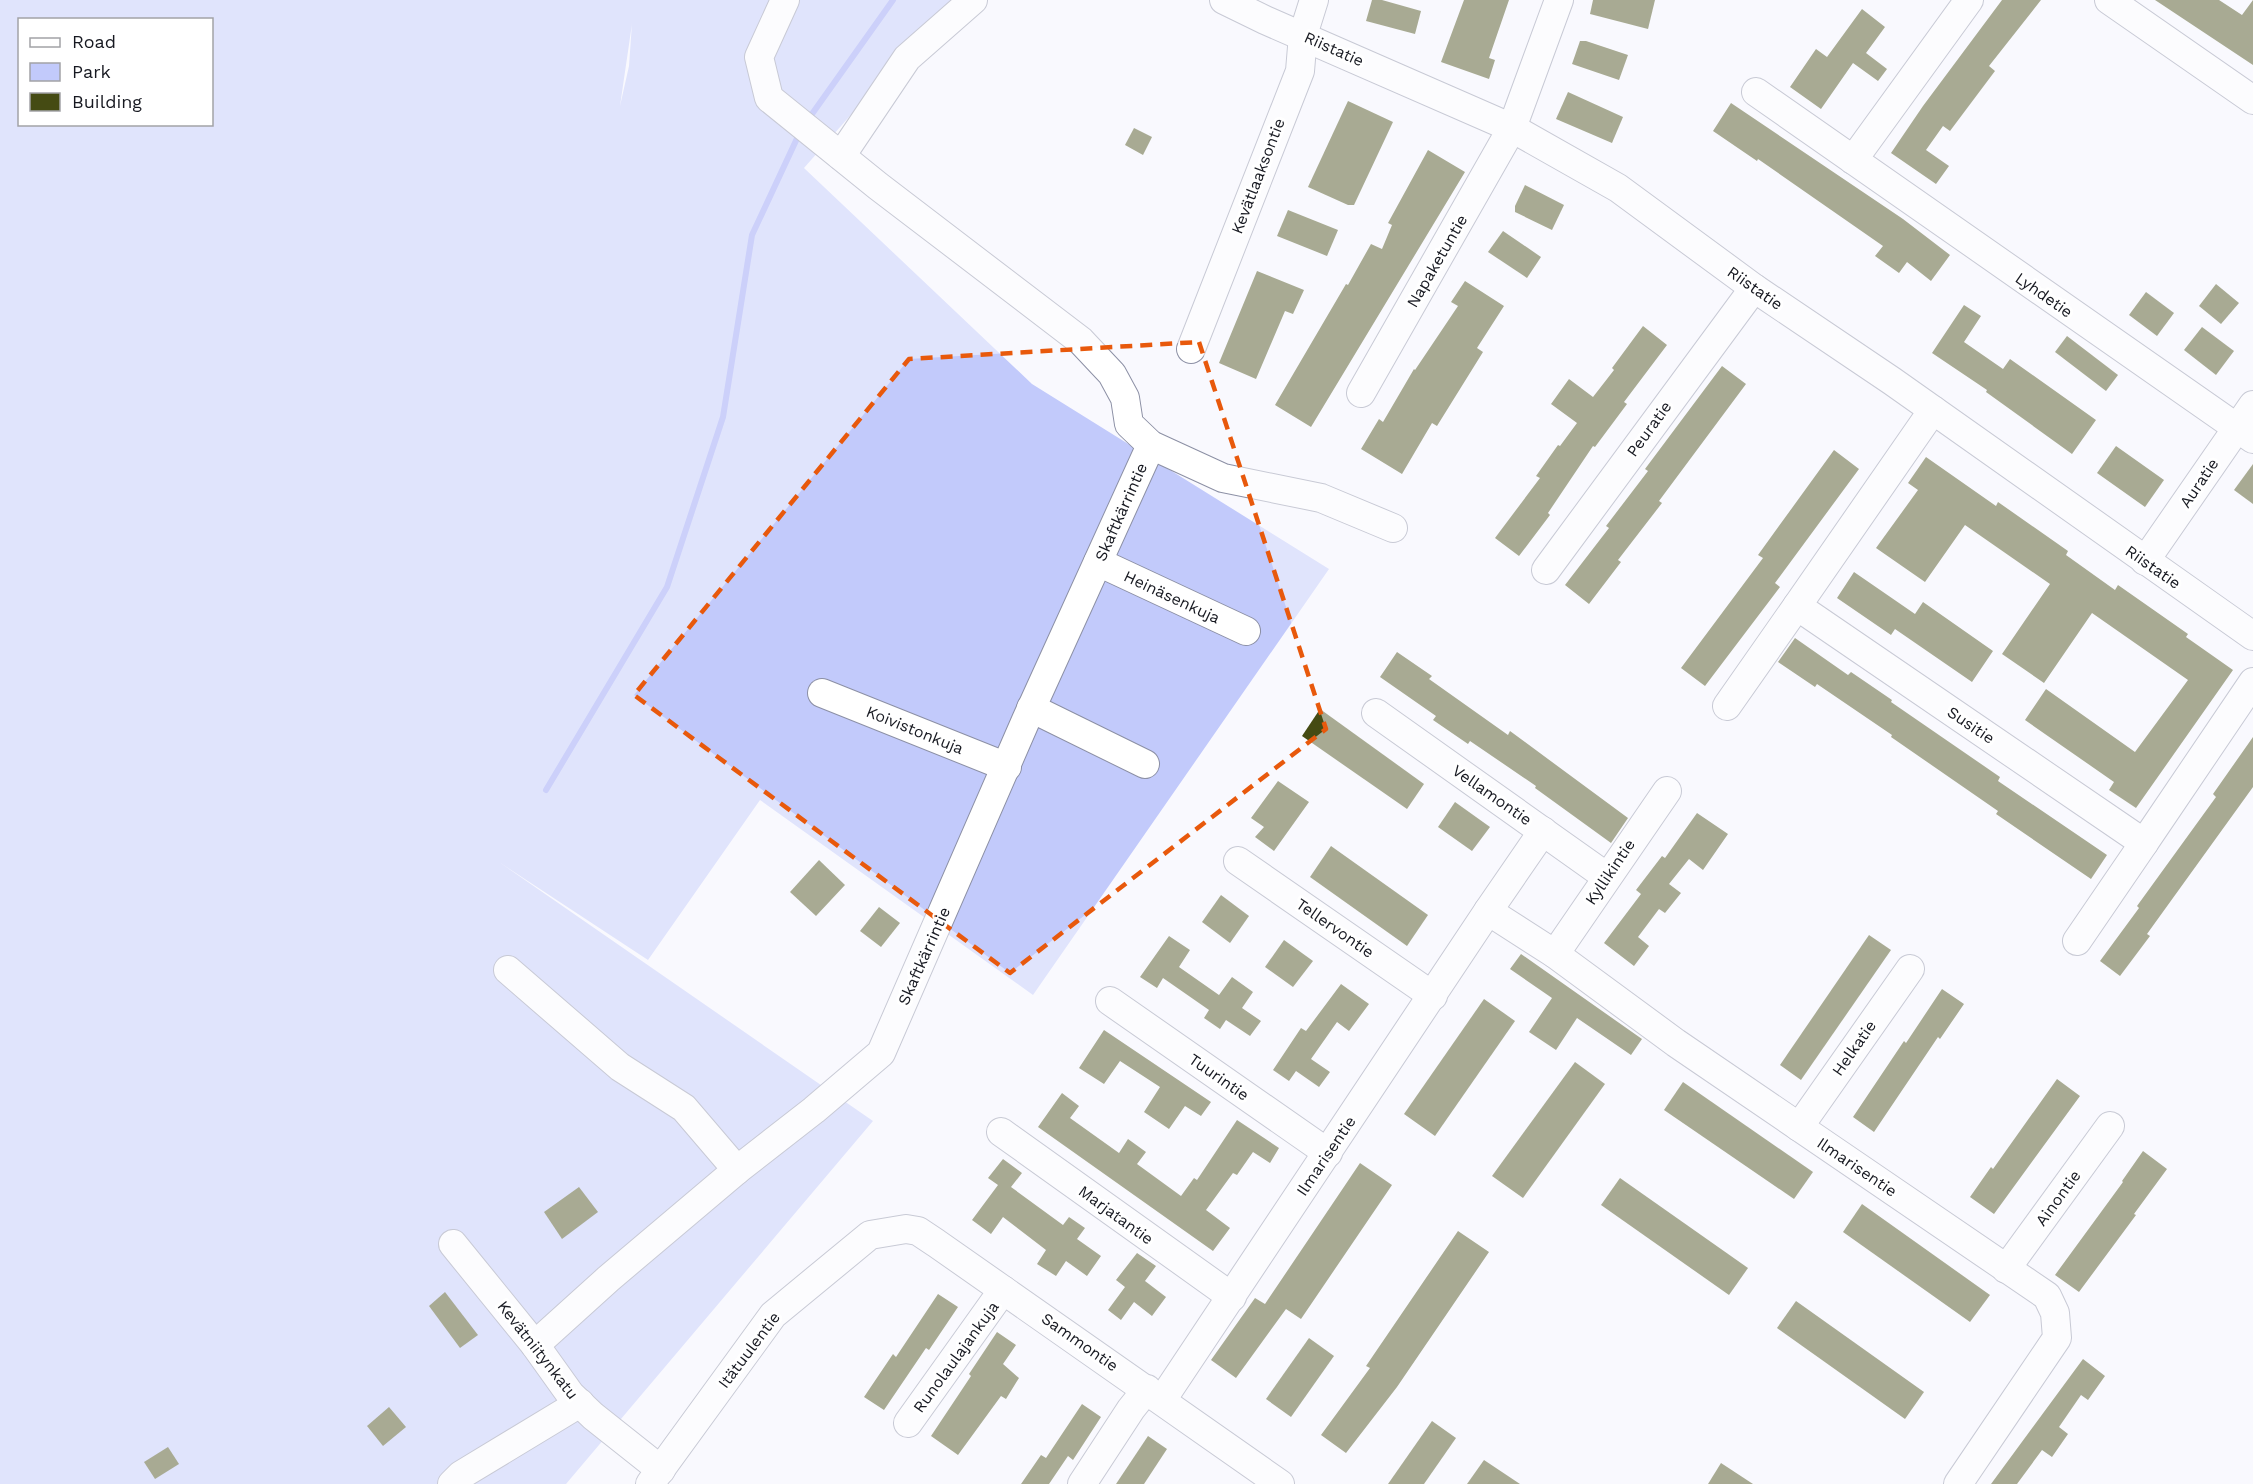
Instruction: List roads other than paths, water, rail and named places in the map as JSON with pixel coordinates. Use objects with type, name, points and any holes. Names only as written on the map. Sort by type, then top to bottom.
[{"type":"street","points":[[785,0],[759,57],[769,98],[1081,341],[1112,374],[1125,398],[1129,424],[1151,445],[1223,478],[1321,498],[1393,528]]},
{"type":"street","points":[[841,156],[907,58],[973,0]]},
{"type":"street","name":"Riistatie","points":[[1224,0],[1265,21],[1303,35],[1512,128],[1618,188],[1754,288],[1933,410],[2253,636]]},
{"type":"street","name":"Kevätlaaksontie","points":[[1191,349],[1300,71],[1303,35],[1314,0]]},
{"type":"street","name":"Napaketuntie","points":[[1361,393],[1512,128],[1559,0]]},
{"type":"street","points":[[1852,160],[1969,0]]},
{"type":"street","points":[[2109,0],[2253,100]]},
{"type":"street","name":"Lyhdetie","points":[[1755,92],[2245,434]]},
{"type":"street","name":"Peuratie","points":[[1546,570],[1754,288]]},
{"type":"street","name":"Auratie","points":[[2145,561],[2245,434],[2253,405]]},
{"type":"street","points":[[1727,706],[1933,410]]},
{"type":"street","name":"Skaftkärrintie","points":[[535,1345],[608,1279],[737,1170],[814,1110],[881,1053],[1031,708],[1151,445]]},
{"type":"street","name":"Heinäsenkuja","points":[[1098,562],[1246,631]]},
{"type":"street","name":"Susitie","points":[[1797,606],[2144,843]]},
{"type":"street","points":[[2077,941],[2253,682]]},
{"type":"street","name":"Koivistonkuja","points":[[822,693],[1007,767]]},
{"type":"street","points":[[1031,708],[1145,764]]},
{"type":"street","name":"Vellamontie","points":[[1376,713],[1607,877]]},
{"type":"street","name":"Kyllikintie","points":[[1556,954],[1667,791]]},
{"type":"street","name":"Ilmarisentie","points":[[1082,1484],[1131,1409],[1154,1394],[1232,1297],[1543,831]]},
{"type":"street","name":"Tellervontie","points":[[1238,861],[1433,996]]},
{"type":"street","name":"Ilmarisentie","points":[[1488,911],[1556,954],[1676,1043],[2047,1296],[2055,1313],[2057,1338],[1958,1484]]},
{"type":"street","name":"Helkatie","points":[[1799,1127],[1910,969]]},
{"type":"street","points":[[508,970],[620,1067],[684,1108],[737,1170]]},
{"type":"street","name":"Tuurintie","points":[[1110,1002],[1329,1153]]},
{"type":"street","name":"Ainontie","points":[[2006,1269],[2110,1126]]},
{"type":"street","name":"Marjatantie","points":[[1001,1132],[1232,1297]]},
{"type":"street","name":"Sammontie","points":[[870,1235],[906,1229],[918,1231],[1280,1484]]},
{"type":"street","name":"Itätuulentie","points":[[655,1477],[773,1315],[870,1235]]},
{"type":"street","name":"Kevätniitynkatu","points":[[453,1244],[535,1345],[570,1394],[655,1477]]},
{"type":"street","name":"Runolaulajankuja","points":[[908,1423],[1003,1290]]},
{"type":"street","points":[[452,1484],[461,1475],[580,1403]]},
{"type":"waterway","points":[[807,121],[893,0]]},
{"type":"waterway","points":[[546,790],[667,587],[723,417],[752,235],[800,132]]}]
